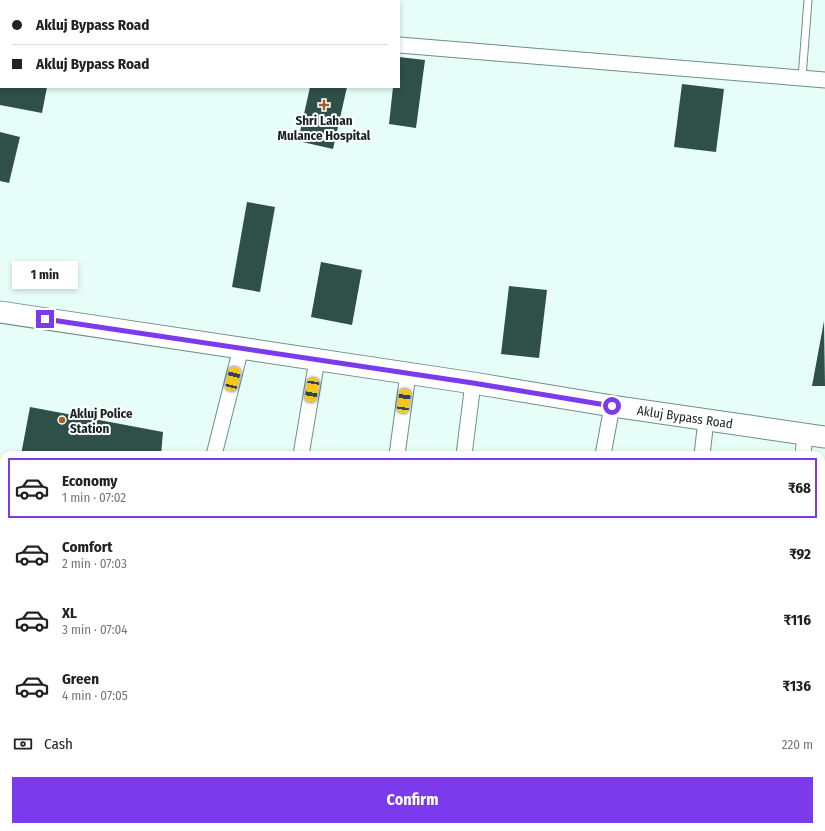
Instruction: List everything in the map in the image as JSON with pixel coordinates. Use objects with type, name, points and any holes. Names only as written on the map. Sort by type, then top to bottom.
[{"type":"main road","name":"Akluj Bypass Road","points":[[0,312],[473,383],[612,406],[815,435]]},
{"type":"street","points":[[400,45],[825,80]]},
{"type":"street","points":[[215,451],[241,348]]},
{"type":"street","points":[[302,451],[317,360]]},
{"type":"street","points":[[398,451],[408,374]]},
{"type":"street","points":[[464,451],[473,383]]},
{"type":"street","points":[[604,451],[612,406]]},
{"type":"street","points":[[702,451],[706,420]]},
{"type":"street","points":[[805,451],[815,435]]},
{"type":"lane","points":[[802,78],[808,0]]},
{"type":"building","points":[[400,57],[425,60],[416,128],[389,124],[393,88],[400,88]]},
{"type":"building","points":[[682,84],[724,89],[716,152],[674,147]]},
{"type":"building","points":[[0,88],[47,88],[42,113],[0,105]]},
{"type":"building","points":[[310,88],[347,88],[333,149],[298,141]]},
{"type":"building","points":[[0,132],[20,137],[9,183],[0,181]]},
{"type":"building","points":[[247,202],[275,207],[260,292],[232,287]]},
{"type":"building","points":[[321,262],[362,270],[352,325],[311,317]]},
{"type":"building","points":[[509,286],[547,290],[539,358],[501,354]]},
{"type":"building","points":[[824,321],[825,386],[812,386]]},
{"type":"building","name":"Akluj Police Station","points":[[30,407],[163,432],[161,451],[22,451]]},
{"type":"place","name":"Shri Lahan Mulance Hospital","points":[[324,105]]},
{"type":"place","name":"Akluj Police Station","points":[[62,420]]},
{"type":"route","points":[[45,319],[473,383],[612,406]]}]
